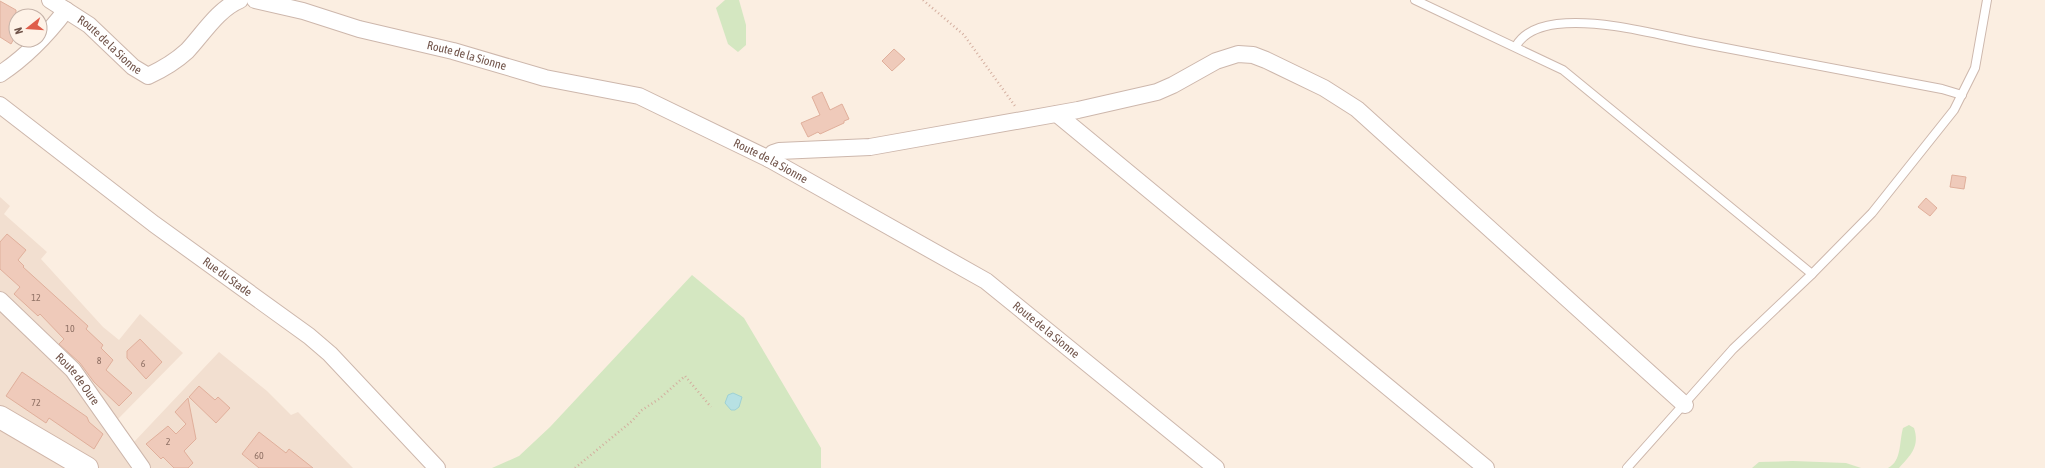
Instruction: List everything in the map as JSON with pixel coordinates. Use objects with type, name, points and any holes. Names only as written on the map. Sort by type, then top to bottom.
[{"type":"street","name":"Route de la Sionne","points":[[50,0],[89,25],[133,67],[148,76],[171,65],[217,17],[233,3],[240,0]]},
{"type":"street","name":"Route de la Sionne","points":[[255,0],[303,11],[359,29],[453,51],[544,78],[639,96],[769,159],[963,267],[992,285],[1216,468]]},
{"type":"street","points":[[0,74],[19,61],[38,43],[66,10]]},
{"type":"street","points":[[769,159],[773,153],[779,151],[870,147],[1057,114],[1157,92],[1173,85],[1216,61],[1234,54],[1248,54],[1266,60],[1329,91],[1360,112],[1685,405]]},
{"type":"street","name":"Rue du Stade","points":[[0,105],[154,224],[309,336],[330,354],[437,468]]},
{"type":"street","points":[[1057,114],[1486,468]]},
{"type":"street","name":"Route de Oure","points":[[0,300],[73,370],[142,468]]},
{"type":"street","points":[[0,417],[87,468]]},
{"type":"lane","points":[[1415,0],[1516,46],[1563,70],[1812,274]]},
{"type":"lane","points":[[1628,468],[1733,349],[1812,274],[1872,213],[1954,110],[1975,68],[1987,0]]},
{"type":"lane","points":[[1516,46],[1524,36],[1548,26],[1572,24],[1596,25],[1942,89],[1962,96]]},
{"type":"path","points":[[923,0],[964,36],[1025,119]]},
{"type":"path","points":[[575,468],[632,422],[642,410],[659,399],[685,376],[711,406]]},
{"type":"shaded area","points":[[0,197],[10,206],[4,214],[47,252],[41,259],[103,327],[119,340],[140,314],[183,353],[118,419],[134,442],[219,352],[267,391],[291,415],[298,412],[353,468],[0,468]]},
{"type":"green space","points":[[725,0],[739,0],[746,25],[746,45],[738,52],[728,44],[716,8]]},
{"type":"green space","points":[[692,275],[744,318],[821,448],[821,468],[492,468],[519,456],[550,427]]},
{"type":"green space","points":[[1909,425],[1914,428],[1916,434],[1913,450],[1899,468],[1888,468],[1896,461],[1903,428]]},
{"type":"green space","points":[[1793,461],[1846,463],[1861,468],[1752,468],[1759,462]]},
{"type":"water","points":[[733,393],[742,397],[739,407],[735,410],[731,410],[725,403],[728,395]]},
{"type":"building","points":[[0,1],[12,8],[8,8],[8,42],[0,37]]},
{"type":"building","points":[[894,49],[905,59],[892,71],[882,61]]},
{"type":"building","points":[[822,92],[830,110],[842,104],[849,119],[844,121],[844,123],[820,134],[818,132],[808,137],[801,123],[820,115],[812,97]]},
{"type":"building","points":[[1952,175],[1966,177],[1964,189],[1950,187]]},
{"type":"building","points":[[1926,198],[1937,208],[1930,216],[1918,207]]},
{"type":"building","points":[[7,234],[26,250],[18,260],[24,266],[23,267],[88,326],[86,329],[103,345],[101,348],[113,360],[106,370],[132,393],[119,406],[94,382],[80,363],[59,344],[64,339],[40,314],[38,316],[14,294],[20,287],[0,269],[0,242]]},
{"type":"building","points":[[140,339],[162,362],[146,379],[127,358],[127,351]]},
{"type":"building","points":[[22,372],[87,417],[89,422],[103,434],[94,449],[49,418],[46,423],[6,396]]},
{"type":"building","points":[[199,386],[215,400],[218,397],[230,408],[216,423],[189,397]]},
{"type":"building","points":[[188,398],[196,439],[184,451],[193,463],[188,468],[174,468],[163,457],[161,459],[146,444],[168,426],[176,434],[186,424],[175,412]]},
{"type":"building","points":[[259,432],[286,453],[289,449],[313,468],[259,468],[242,454]]}]
